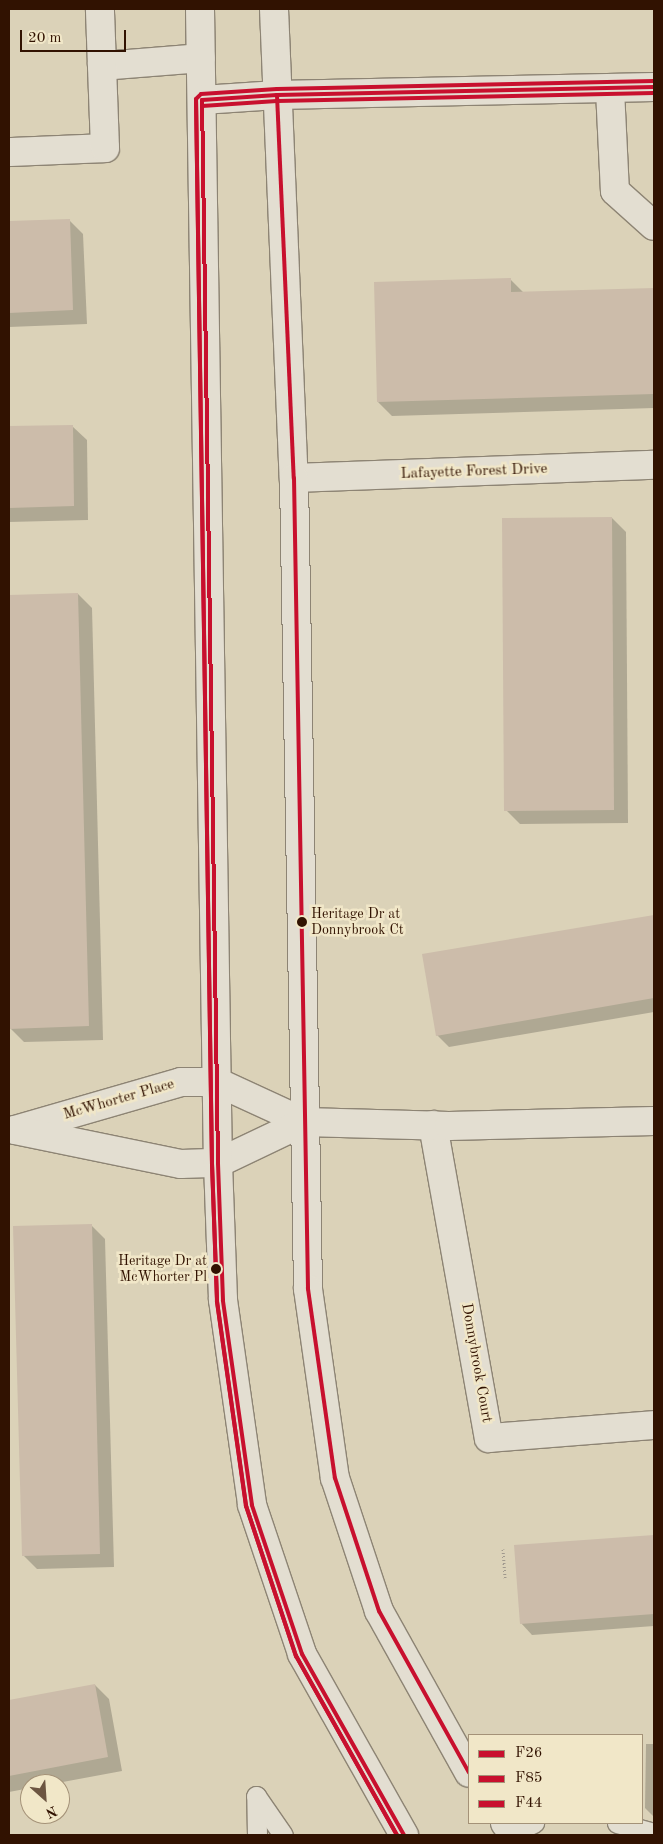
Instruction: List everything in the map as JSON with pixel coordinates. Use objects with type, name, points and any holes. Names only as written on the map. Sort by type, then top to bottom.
[{"type":"street","points":[[9,152],[105,148],[100,9]]},
{"type":"street","points":[[200,9],[218,1163],[223,1300],[252,1505],[302,1654],[404,1835]]},
{"type":"street","points":[[274,9],[294,478],[308,1288],[335,1478],[379,1611],[468,1771]]},
{"type":"street","points":[[102,66],[201,58]]},
{"type":"street","points":[[202,100],[277,94],[610,90],[654,87]]},
{"type":"street","points":[[610,90],[615,191],[654,226]]},
{"type":"street","name":"Lafayette Forest Drive","points":[[294,478],[654,465]]},
{"type":"street","name":"McWhorter Place","points":[[12,1130],[181,1082],[217,1082],[304,1122]]},
{"type":"street","points":[[304,1122],[433,1125],[654,1120]]},
{"type":"street","name":"McWhorter Place","points":[[12,1130],[109,1152],[182,1164],[218,1163],[304,1122]]},
{"type":"street","name":"Donnybrook Court","points":[[433,1125],[489,1438],[654,1425]]},
{"type":"lane","points":[[257,1835],[256,1796],[283,1835]]},
{"type":"lane","points":[[620,1824],[654,1833]]},
{"type":"path","points":[[503,1549],[505,1578]]},
{"type":"building","points":[[70,219],[73,310],[9,313],[9,221]]},
{"type":"building","points":[[511,278],[511,292],[654,288],[654,394],[377,402],[374,282]]},
{"type":"building","points":[[73,425],[74,506],[9,508],[9,426]]},
{"type":"building","points":[[612,517],[614,810],[504,811],[502,518]]},
{"type":"building","points":[[78,593],[89,1026],[9,1029],[9,595]]},
{"type":"building","points":[[654,915],[654,998],[436,1036],[422,954]]},
{"type":"building","points":[[92,1224],[100,1554],[22,1556],[13,1226]]},
{"type":"building","points":[[654,1535],[654,1614],[520,1624],[514,1545]]},
{"type":"building","points":[[95,1684],[108,1757],[9,1776],[9,1700]]},
{"type":"transit line","name":"F44","points":[[397,1835],[296,1656],[246,1506],[217,1301],[212,1163],[196,99],[201,94],[277,89],[654,81]]},
{"type":"transit line","name":"F26","points":[[404,1835],[302,1654],[252,1505],[223,1300],[218,1163],[202,100],[277,95],[654,87]]},
{"type":"transit line","name":"F85","points":[[202,106],[277,101],[654,93]]},
{"type":"transit line","name":"F26","points":[[277,95],[294,478],[308,1289],[335,1478],[379,1611],[468,1771]]},
{"type":"transit line","name":"F85","points":[[196,100],[212,1163],[217,1301],[246,1506],[296,1656],[397,1835]]},
{"type":"place","name":"Heritage Dr at Donnybrook Ct","points":[[302,922]]},
{"type":"place","name":"Heritage Dr at McWhorter Pl","points":[[216,1269]]}]
